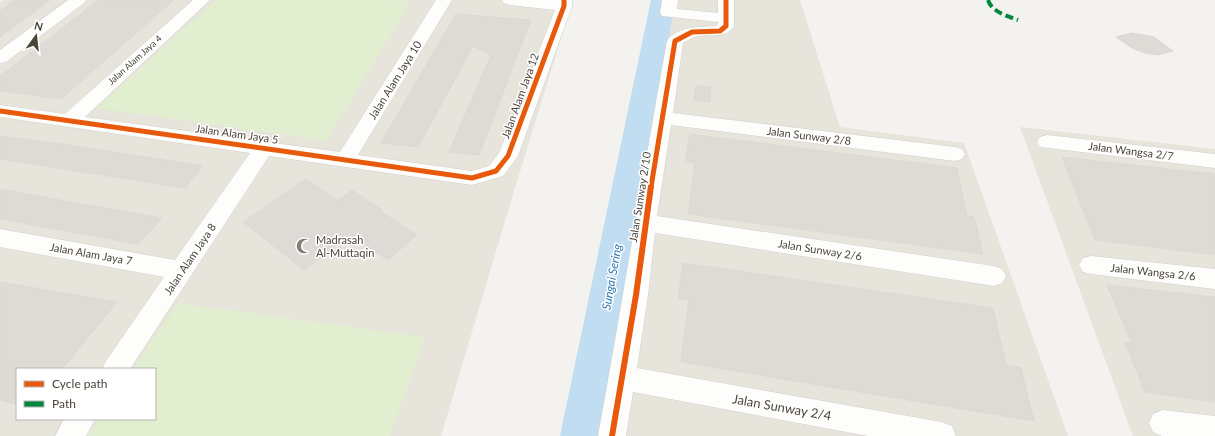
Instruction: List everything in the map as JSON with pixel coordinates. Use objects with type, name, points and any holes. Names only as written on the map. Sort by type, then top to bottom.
[{"type":"street","points":[[0,58],[78,0]]},
{"type":"street","name":"Jalan Alam Jaya 4","points":[[69,121],[202,0]]},
{"type":"street","name":"Jalan Alam Jaya 10","points":[[345,160],[444,0]]},
{"type":"street","points":[[510,0],[564,3]]},
{"type":"street","points":[[670,0],[668,13],[725,9]]},
{"type":"street","name":"Jalan Alam Jaya 12","points":[[472,178],[496,171],[508,156],[564,3]]},
{"type":"street","name":"Jalan Sunway 2/10","points":[[612,436],[636,295],[645,223],[675,42],[692,32],[720,31],[726,26],[725,9]]},
{"type":"street","name":"Jalan Alam Jaya 5","points":[[0,111],[472,178]]},
{"type":"street","name":"Jalan Sunway 2/8","points":[[663,118],[955,154]]},
{"type":"street","name":"Jalan Wangsa 2/7","points":[[1047,142],[1215,161]]},
{"type":"street","name":"Jalan Alam Jaya 8","points":[[116,368],[264,148]]},
{"type":"street","name":"Jalan Sunway 2/6","points":[[645,223],[994,276]]},
{"type":"street","name":"Jalan Alam Jaya 7","points":[[0,238],[182,271]]},
{"type":"street","name":"Jalan Wangsa 2/6","points":[[1091,265],[1215,279]]},
{"type":"street","name":"Jalan Sunway 2/4","points":[[622,378],[942,436]]},
{"type":"street","points":[[69,436],[80,420]]},
{"type":"street","points":[[1163,423],[1215,430]]},
{"type":"shaded area","points":[[4,0],[573,0],[441,436],[0,436],[0,3]]},
{"type":"shaded area","points":[[668,0],[800,0],[840,127],[964,143],[1068,436],[599,436]]},
{"type":"shaded area","points":[[1020,127],[1215,149],[1215,436],[1133,436]]},
{"type":"green space","points":[[216,0],[393,0],[411,2],[326,141],[97,108]]},
{"type":"green space","points":[[178,303],[425,337],[390,436],[88,436],[99,420],[156,420],[156,368],[134,368]]},
{"type":"building","points":[[15,0],[50,0],[0,37],[0,11]]},
{"type":"building","points":[[99,0],[174,0],[61,99],[0,91],[0,76]]},
{"type":"building","points":[[456,14],[531,20],[479,155],[449,152],[491,55],[473,46],[418,147],[381,143]]},
{"type":"building","points":[[1132,33],[1154,37],[1173,51],[1158,55],[1145,53],[1132,48],[1116,37]]},
{"type":"building","points":[[696,86],[711,87],[710,102],[694,100]]},
{"type":"building","points":[[690,134],[957,168],[967,216],[974,217],[983,254],[688,214],[695,163],[685,162]]},
{"type":"building","points":[[0,136],[203,166],[185,188],[0,159]]},
{"type":"building","points":[[1062,157],[1215,174],[1215,255],[1095,240]]},
{"type":"building","name":"Madrasah Al-Muttaqin","points":[[306,179],[338,201],[352,190],[382,210],[380,211],[417,235],[388,260],[349,235],[304,270],[243,222]]},
{"type":"building","points":[[0,189],[162,218],[138,244],[0,219]]},
{"type":"building","points":[[683,263],[993,308],[1006,365],[1021,368],[1034,421],[681,362],[689,300],[678,299]]},
{"type":"building","points":[[0,282],[117,302],[63,368],[16,368],[16,404],[0,400]]},
{"type":"building","points":[[1107,285],[1215,297],[1215,402],[1145,392],[1125,342],[1132,343]]},
{"type":"waterway","name":"Sungai Sering","points":[[582,436],[663,0]]},
{"type":"marked path","points":[[988,0],[990,6],[1002,14],[1018,20]]},
{"type":"cycle path","points":[[0,111],[472,178],[496,171],[508,156],[564,6],[564,0]]},
{"type":"cycle path","points":[[612,436],[636,295],[645,223],[675,41],[692,32],[720,31],[726,26],[726,0]]},
{"type":"place","name":"Madrasah Al-Muttaqin","points":[[304,246]]}]
